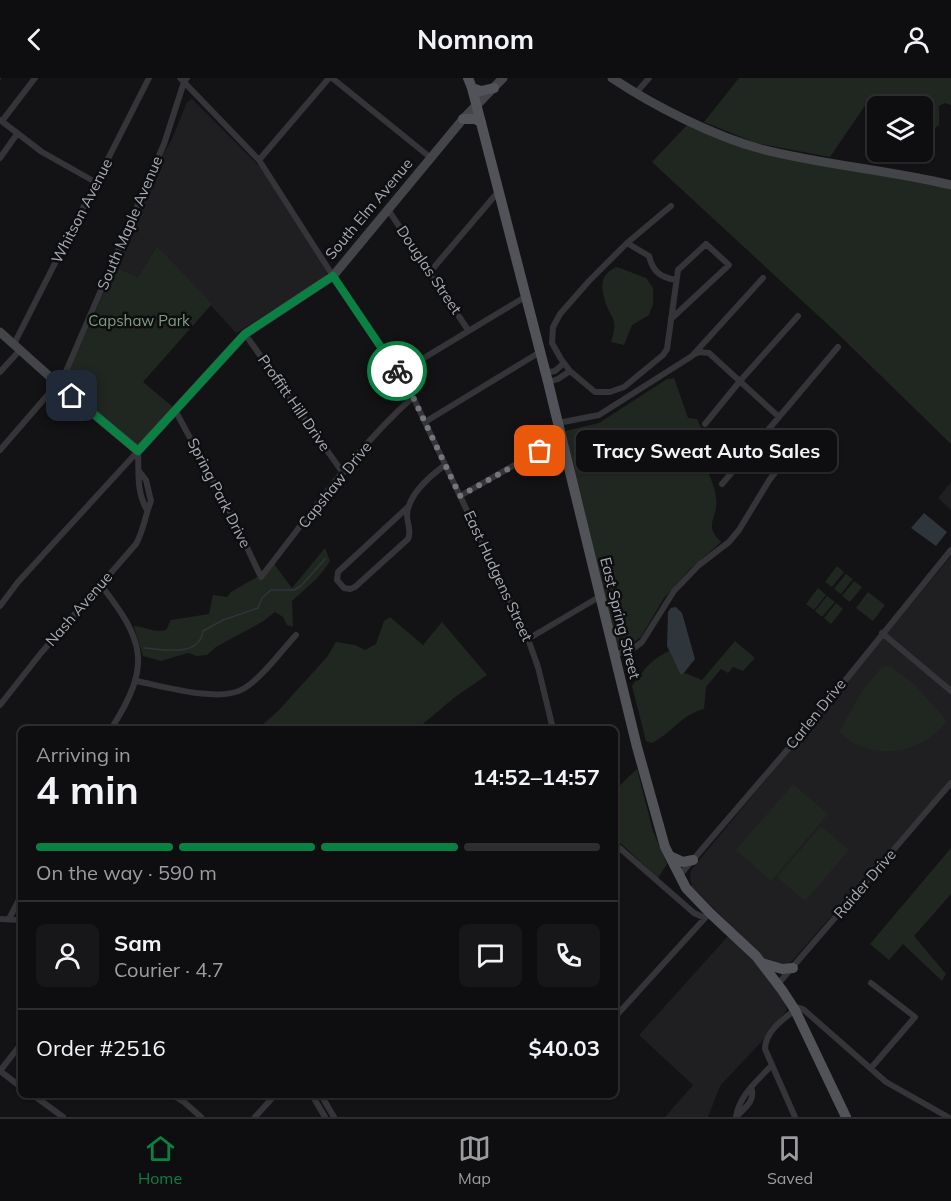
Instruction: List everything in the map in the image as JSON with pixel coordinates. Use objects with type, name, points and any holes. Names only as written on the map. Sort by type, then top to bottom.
[{"type":"main road","points":[[470,82],[481,91],[494,88]]},
{"type":"main road","name":"East Spring Street","points":[[470,82],[547,377],[560,439],[637,747],[669,856],[679,877],[707,916],[741,941],[778,984],[794,1008],[846,1117]]},
{"type":"main road","points":[[463,119],[475,119],[481,122]]},
{"type":"main road","points":[[669,856],[683,862],[693,860]]},
{"type":"main road","points":[[762,963],[782,969],[793,968]]},
{"type":"street","points":[[35,78],[1,121],[52,158],[97,183]]},
{"type":"street","name":"Whitson Avenue","points":[[0,372],[17,347],[149,78]]},
{"type":"street","points":[[259,160],[331,78],[430,158]]},
{"type":"street","name":"South Elm Avenue","points":[[0,606],[18,582],[245,334],[333,276],[463,119],[503,78]]},
{"type":"street","points":[[612,78],[636,93],[706,128],[759,148],[951,185]]},
{"type":"street","points":[[636,93],[649,78]]},
{"type":"street","name":"East Hudgens Street","points":[[184,79],[259,160],[413,397],[528,639],[538,667],[552,726]]},
{"type":"street","name":"South Maple Avenue","points":[[0,450],[64,376],[164,144],[184,79]]},
{"type":"street","points":[[0,158],[17,134]]},
{"type":"street","points":[[430,272],[498,192]]},
{"type":"street","points":[[671,206],[627,243],[560,314],[552,327],[552,343],[570,371],[595,392],[610,392],[624,387],[668,349],[671,319],[676,279],[678,270],[706,244],[729,265],[671,319]]},
{"type":"street","name":"Douglas Street","points":[[388,211],[468,330]]},
{"type":"street","points":[[627,243],[649,256],[651,266],[661,276],[676,279]]},
{"type":"street","points":[[692,356],[763,278]]},
{"type":"street","points":[[399,373],[525,297]]},
{"type":"street","points":[[705,424],[798,316]]},
{"type":"street","points":[[0,332],[138,451]]},
{"type":"street","name":"Proffitt Hill Drive","points":[[245,334],[343,473]]},
{"type":"street","points":[[722,484],[838,346]]},
{"type":"street","points":[[425,422],[540,352]]},
{"type":"street","points":[[557,423],[599,415],[700,352],[709,353],[779,417]]},
{"type":"street","points":[[547,377],[564,363]]},
{"type":"street","points":[[547,377],[558,379],[570,371]]},
{"type":"street","name":"Capshaw Drive","points":[[261,577],[343,473],[389,420],[413,397]]},
{"type":"street","name":"Spring Park Drive","points":[[175,410],[231,513],[261,577]]},
{"type":"street","points":[[460,496],[560,439]]},
{"type":"street","points":[[614,655],[634,648],[642,642],[674,591],[699,565],[729,542],[739,530],[770,479],[795,448]]},
{"type":"street","name":"Nash Avenue","points":[[0,705],[143,533],[151,501],[150,492],[139,471],[138,451]]},
{"type":"street","points":[[409,507],[408,539],[355,587],[350,589],[340,585],[337,580],[338,572],[409,507],[427,480],[445,465]]},
{"type":"street","name":"Carlen Drive","points":[[679,877],[800,735],[951,550]]},
{"type":"street","points":[[100,584],[119,607],[132,629],[138,646],[140,662],[136,681],[113,726]]},
{"type":"street","points":[[528,639],[599,597]]},
{"type":"street","points":[[882,633],[951,691]]},
{"type":"street","points":[[136,681],[220,694],[234,692],[243,689],[254,680],[296,635]]},
{"type":"street","name":"Raider Drive","points":[[778,984],[951,783]]},
{"type":"street","points":[[618,847],[694,913],[707,916],[618,1014]]},
{"type":"street","points":[[9,919],[18,902]]},
{"type":"street","points":[[0,919],[18,920]]},
{"type":"street","points":[[871,983],[915,1017],[871,1068]]},
{"type":"street","points":[[795,1117],[765,1049],[765,1042],[794,1008],[803,1009],[903,1093],[948,1117]]},
{"type":"street","points":[[18,1048],[0,1071],[18,1085]]},
{"type":"street","points":[[736,1117],[739,1105],[751,1087],[771,1066]]},
{"type":"street","points":[[37,1098],[63,1117]]},
{"type":"street","points":[[177,1098],[201,1117]]},
{"type":"street","points":[[255,1117],[271,1098]]},
{"type":"street","points":[[314,1098],[325,1117]]},
{"type":"street","points":[[323,1098],[334,1117]]},
{"type":"shaded area","points":[[192,99],[261,168],[327,272],[324,279],[236,333],[157,246],[138,277],[115,267],[187,102]]},
{"type":"shaded area","points":[[951,482],[951,510],[938,498]]},
{"type":"shaded area","points":[[924,513],[947,532],[936,546],[911,528]]},
{"type":"shaded area","points":[[951,556],[951,779],[788,965],[767,961],[692,887],[691,870]]},
{"type":"shaded area","points":[[676,607],[682,613],[695,659],[683,674],[680,674],[667,646],[668,612],[671,608]]},
{"type":"shaded area","points":[[729,935],[754,960],[780,992],[787,1010],[720,1086],[708,1117],[665,1117],[693,1085],[639,1035]]},
{"type":"green space","points":[[739,78],[951,78],[951,105],[945,103],[939,106],[939,125],[933,129],[933,96],[867,96],[867,111],[866,104],[830,157],[756,143],[704,122]]},
{"type":"green space","points":[[687,125],[817,163],[951,189],[951,444],[837,333],[652,162]]},
{"type":"green space","name":"Capshaw Park","points":[[157,246],[212,304],[143,382],[173,407],[139,444],[136,444],[64,384],[115,267],[138,277]]},
{"type":"green space","points":[[617,267],[646,278],[653,288],[653,304],[649,315],[632,325],[624,345],[611,342],[614,322],[602,290],[606,275]]},
{"type":"green space","points":[[674,378],[688,418],[697,419],[706,438],[702,449],[703,457],[716,498],[712,526],[715,536],[721,542],[690,569],[664,598],[641,637],[627,647],[621,648],[617,646],[565,431],[599,423],[667,379]]},
{"type":"green space","points":[[325,548],[330,561],[317,578],[292,601],[293,627],[287,625],[283,617],[275,612],[262,622],[216,647],[207,655],[197,656],[188,653],[161,661],[143,656],[134,626],[161,631],[166,630],[171,620],[209,614],[213,595],[227,597],[231,592],[257,577],[262,580],[274,564],[292,588]]},
{"type":"green space","points":[[837,566],[844,572],[832,587],[825,582]]},
{"type":"green space","points":[[846,574],[853,579],[841,594],[834,589]]},
{"type":"green space","points":[[854,581],[862,587],[850,602],[842,596]]},
{"type":"green space","points":[[818,588],[826,595],[814,610],[806,604]]},
{"type":"green space","points":[[868,592],[885,605],[873,621],[856,608]]},
{"type":"green space","points":[[827,596],[835,602],[822,617],[815,611]]},
{"type":"green space","points":[[836,603],[843,609],[831,624],[824,618]]},
{"type":"green space","points":[[390,617],[423,645],[442,622],[487,675],[455,697],[421,726],[261,726],[327,657],[336,642],[355,645],[365,650],[376,644],[384,621]]},
{"type":"green space","points":[[735,641],[755,658],[743,671],[733,667],[728,673],[721,669],[706,687],[704,709],[689,715],[652,743],[646,741],[632,686],[644,670],[669,651],[680,674],[685,673],[702,680]]},
{"type":"green space","points":[[891,666],[916,686],[947,721],[936,733],[910,748],[880,751],[866,748],[852,742],[839,732],[862,691],[882,667]]},
{"type":"green space","points":[[637,769],[653,831],[667,864],[658,878],[618,841],[618,787]]},
{"type":"green space","points":[[793,784],[828,814],[771,881],[736,850]]},
{"type":"green space","points":[[821,826],[849,850],[805,901],[777,877]]},
{"type":"green space","points":[[951,848],[951,894],[914,936],[946,974],[942,981],[903,944],[889,960],[870,944]]},
{"type":"waterway","points":[[144,648],[188,649],[200,640],[203,631],[223,620],[258,608],[262,598],[271,590],[294,590],[301,586],[325,559]]},
{"type":"way so far","points":[[397,371],[413,397],[460,496],[540,451]]},
{"type":"place","name":"Tracy Sweat Auto Sales","points":[[540,451]]},
{"type":"route","points":[[72,396],[138,451],[245,334],[333,276],[397,371]]}]
